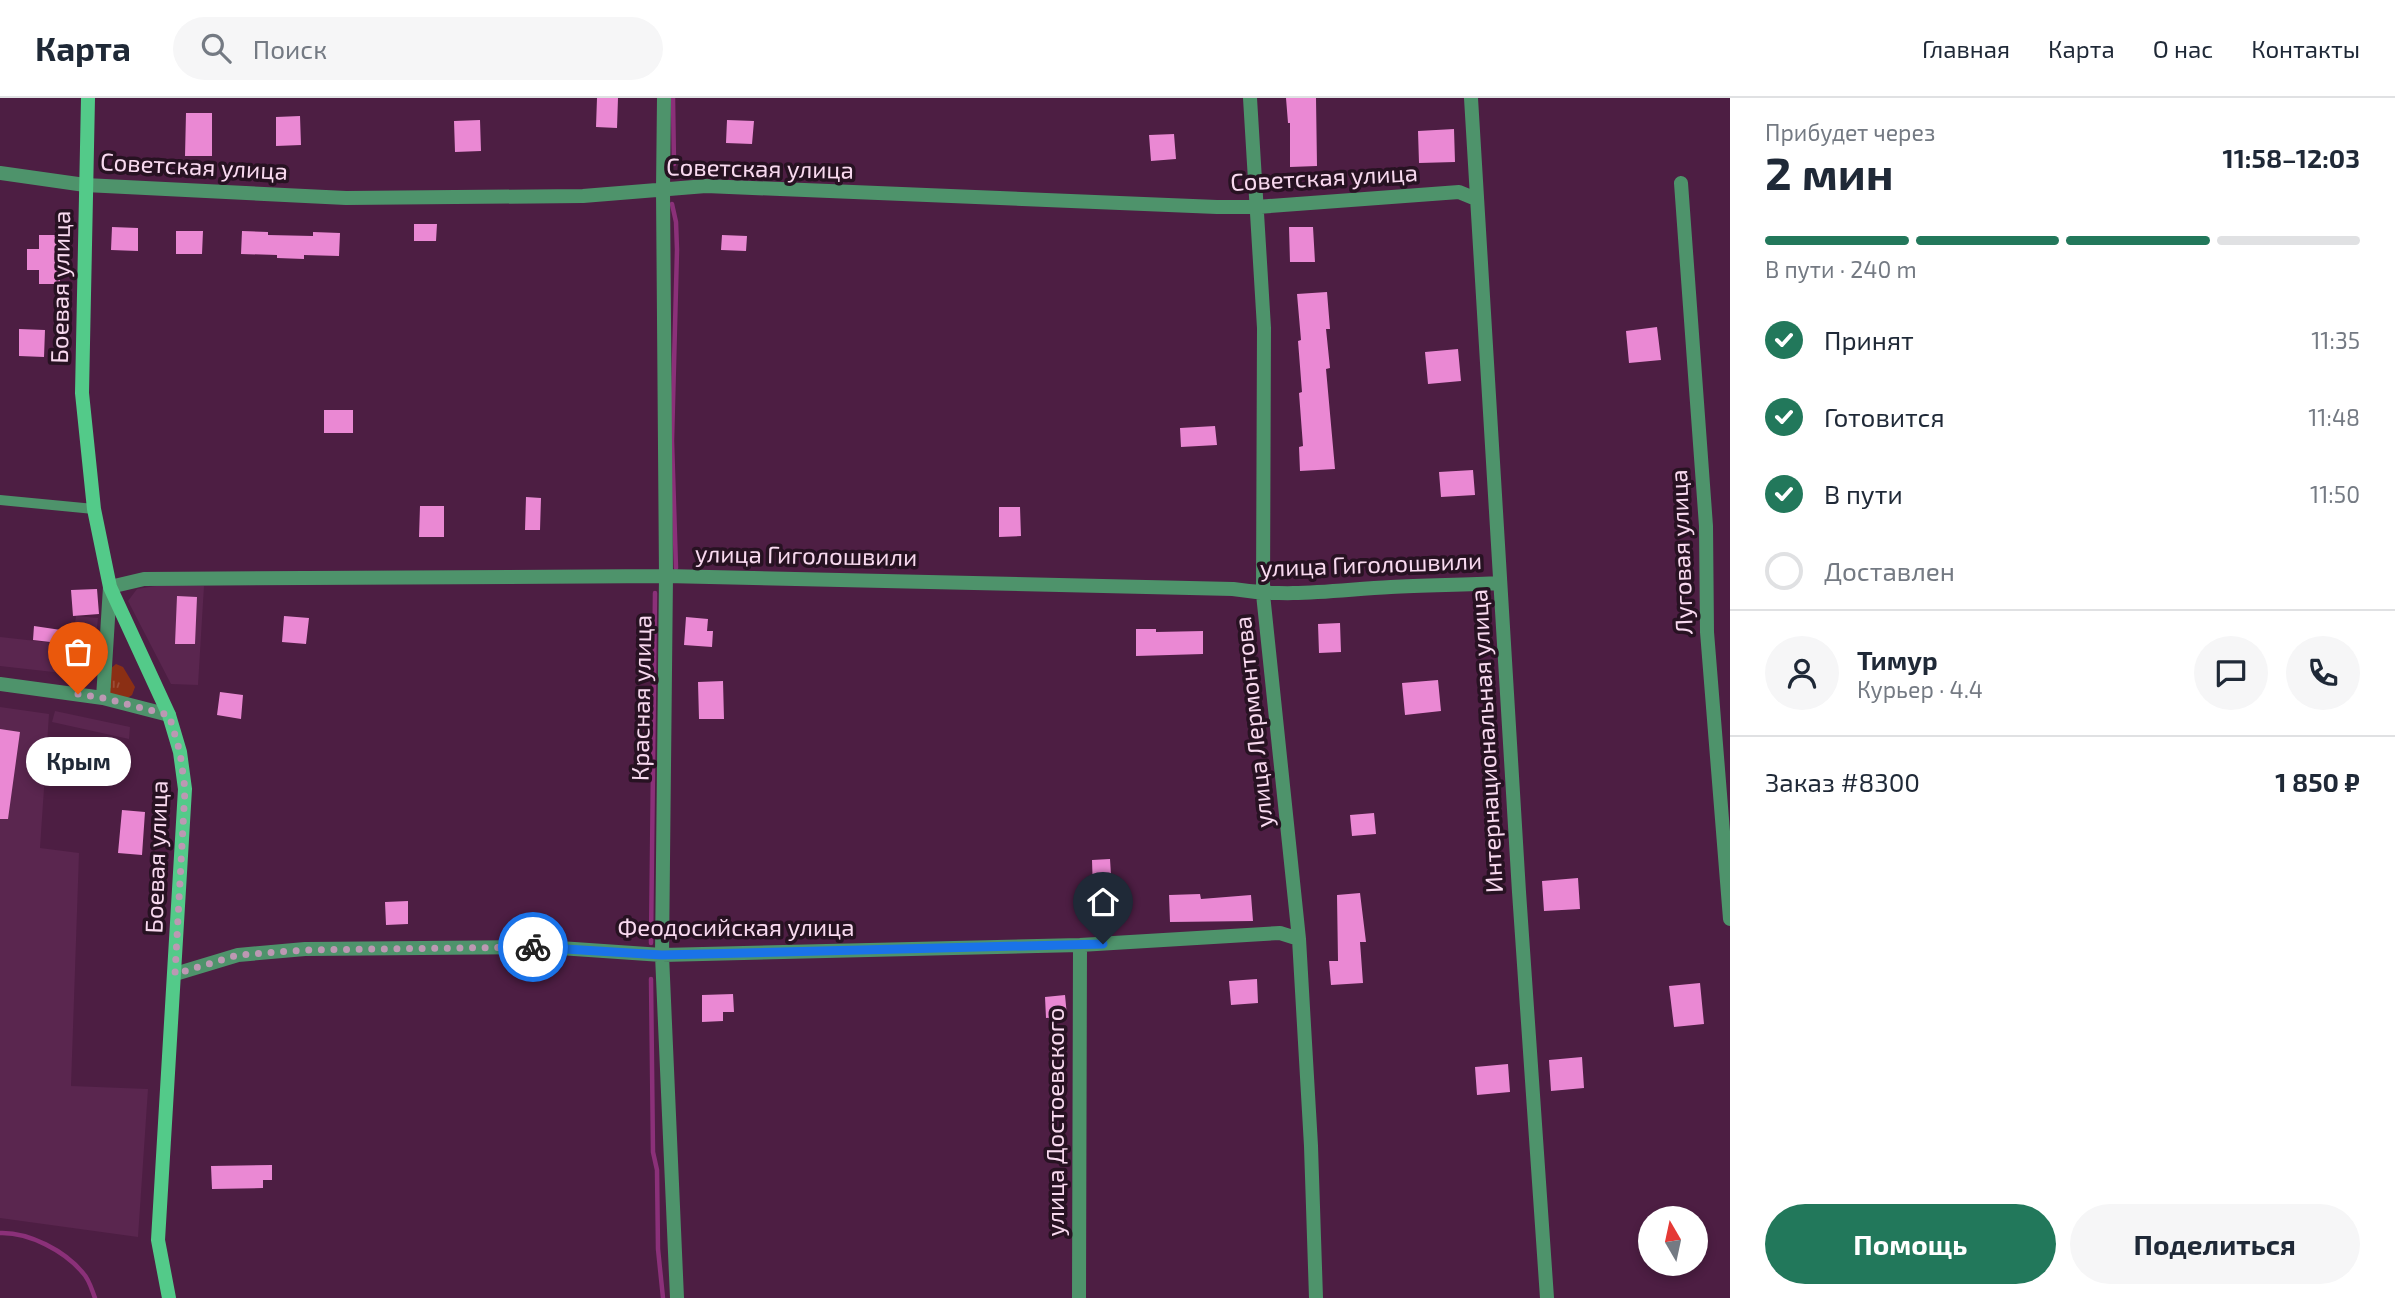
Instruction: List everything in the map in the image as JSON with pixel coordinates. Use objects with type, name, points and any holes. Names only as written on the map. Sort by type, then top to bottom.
[{"type":"street","name":"Боевая улица","points":[[88,98],[82,393],[94,509],[110,587],[169,715],[180,752],[185,789],[158,1240],[169,1298]]},
{"type":"street","name":"Красная улица","points":[[664,98],[666,576],[662,955],[677,1298]]},
{"type":"street","name":"улица Лермонтова","points":[[1250,98],[1264,328],[1263,594],[1299,939],[1311,1146],[1316,1298]]},
{"type":"street","name":"Интернациональная улица","points":[[1471,98],[1547,1298]]},
{"type":"street","name":"Советская улица","points":[[0,173],[85,185],[346,198],[583,196],[706,186],[1217,207],[1257,207],[1460,192],[1476,199]]},
{"type":"street","name":"Луговая улица","points":[[1681,183],[1706,526],[1707,632],[1730,919]]},
{"type":"street","name":"улица Гиголошвили","points":[[110,587],[144,579],[666,576],[1233,589],[1263,594],[1306,594],[1392,587],[1500,583]]},
{"type":"street","points":[[103,698],[110,587]]},
{"type":"street","points":[[0,684],[103,698],[169,715]]},
{"type":"street","name":"Феодосийская улица","points":[[175,974],[238,955],[305,950],[545,947],[662,955],[1080,945],[1280,933],[1299,939]]},
{"type":"street","name":"улица Достоевского","points":[[1079,1298],[1080,945]]},
{"type":"lane","points":[[0,500],[94,509]]},
{"type":"shaded area","points":[[168,584],[204,586],[198,685],[171,684],[128,601],[137,589]]},
{"type":"shaded area","points":[[76,616],[98,618],[94,655],[73,653],[71,674],[0,666],[0,637],[72,645]]},
{"type":"shaded area","points":[[0,707],[49,714],[40,848],[79,853],[71,1086],[148,1089],[138,1237],[0,1218]]},
{"type":"shaded area","points":[[55,711],[130,727],[129,739],[52,722]]},
{"type":"green space","points":[[116,664],[123,667],[135,687],[132,695],[126,699],[111,697],[108,690],[110,669]]},
{"type":"building","points":[[597,98],[618,98],[617,128],[596,127]]},
{"type":"building","points":[[1286,98],[1316,98],[1317,166],[1290,167],[1290,123]]},
{"type":"building","points":[[186,113],[212,113],[212,156],[185,156]]},
{"type":"building","points":[[300,116],[301,145],[276,146],[276,117]]},
{"type":"building","points":[[480,120],[481,151],[455,152],[454,121]]},
{"type":"building","points":[[727,120],[754,121],[752,144],[726,143]]},
{"type":"building","points":[[1454,129],[1455,162],[1419,163],[1418,131]]},
{"type":"building","points":[[1174,134],[1176,159],[1151,161],[1149,135]]},
{"type":"building","points":[[414,224],[437,224],[436,241],[414,241]]},
{"type":"building","points":[[112,227],[138,228],[138,251],[111,250]]},
{"type":"building","points":[[1289,227],[1313,227],[1315,262],[1290,262]]},
{"type":"building","points":[[176,231],[203,231],[202,254],[176,254]]},
{"type":"building","points":[[242,231],[268,232],[268,235],[313,236],[313,232],[340,233],[339,256],[304,255],[304,259],[241,254]]},
{"type":"building","points":[[39,235],[59,235],[60,284],[39,284],[39,270],[27,270],[27,249],[39,249]]},
{"type":"building","points":[[722,235],[747,236],[746,251],[721,250]]},
{"type":"building","points":[[1327,292],[1330,329],[1326,329],[1330,368],[1326,369],[1335,469],[1300,471],[1299,447],[1303,446],[1298,341],[1301,340],[1297,294]]},
{"type":"building","points":[[1657,327],[1661,360],[1629,363],[1626,331]]},
{"type":"building","points":[[19,329],[45,330],[44,357],[19,356]]},
{"type":"building","points":[[1458,349],[1461,381],[1428,384],[1425,352]]},
{"type":"building","points":[[324,410],[353,410],[353,433],[324,433]]},
{"type":"building","points":[[1215,426],[1217,445],[1181,447],[1180,428]]},
{"type":"building","points":[[1473,470],[1475,495],[1441,497],[1439,472]]},
{"type":"building","points":[[526,497],[541,498],[540,530],[525,530]]},
{"type":"building","points":[[420,506],[444,506],[444,537],[419,537]]},
{"type":"building","points":[[999,507],[1020,507],[1021,536],[999,537]]},
{"type":"building","points":[[97,589],[99,614],[73,616],[71,590]]},
{"type":"building","points":[[177,596],[197,597],[195,644],[175,644]]},
{"type":"building","points":[[284,616],[309,618],[306,644],[282,642]]},
{"type":"building","points":[[686,617],[708,619],[707,631],[713,631],[712,647],[684,645]]},
{"type":"building","points":[[1340,623],[1341,652],[1319,653],[1318,624]]},
{"type":"building","points":[[34,626],[61,630],[59,643],[33,640]]},
{"type":"building","points":[[1136,629],[1156,629],[1156,632],[1203,631],[1203,654],[1136,656]]},
{"type":"building","points":[[1438,680],[1441,711],[1405,715],[1402,683]]},
{"type":"building","points":[[723,681],[724,719],[699,719],[698,682]]},
{"type":"building","points":[[220,692],[243,695],[241,719],[217,715]]},
{"type":"building","points":[[0,729],[20,732],[8,819],[0,819]]},
{"type":"building","points":[[122,810],[145,812],[142,855],[118,853]]},
{"type":"building","points":[[1374,813],[1376,834],[1352,836],[1350,815]]},
{"type":"building","points":[[1110,859],[1111,875],[1106,875],[1107,891],[1093,891],[1092,860]]},
{"type":"building","points":[[1578,878],[1580,909],[1544,911],[1542,881]]},
{"type":"building","points":[[1360,893],[1366,942],[1360,942],[1363,983],[1331,985],[1329,961],[1338,961],[1337,895]]},
{"type":"building","points":[[1200,894],[1201,899],[1251,895],[1253,921],[1170,922],[1169,895]]},
{"type":"building","points":[[408,901],[408,924],[386,925],[385,902]]},
{"type":"building","points":[[1257,979],[1258,1003],[1231,1005],[1229,981]]},
{"type":"building","points":[[1700,983],[1704,1024],[1674,1027],[1669,986]]},
{"type":"building","points":[[733,994],[734,1012],[723,1012],[723,1021],[702,1022],[702,995]]},
{"type":"building","points":[[1065,995],[1067,1016],[1046,1018],[1045,997]]},
{"type":"building","points":[[1582,1057],[1584,1088],[1551,1091],[1549,1060]]},
{"type":"building","points":[[1508,1064],[1510,1092],[1477,1095],[1475,1067]]},
{"type":"building","points":[[272,1165],[272,1180],[263,1180],[263,1188],[212,1189],[211,1166]]},
{"type":"waterway","points":[[673,98],[674,164]]},
{"type":"waterway","points":[[672,204],[677,250],[672,441],[676,568]]},
{"type":"waterway","points":[[651,943],[655,593]]},
{"type":"waterway","points":[[651,979],[653,1152],[657,1170],[658,1249],[663,1298]]},
{"type":"waterway","points":[[0,1233],[34,1239],[67,1257],[85,1275],[95,1298]]},
{"type":"way so far","points":[[78,694],[169,715],[180,752],[185,789],[175,974],[238,955],[305,950],[533,947]]},
{"type":"place","name":"Крым","points":[[78,694]]},
{"type":"route","points":[[533,947],[662,955],[1103,944]]}]
